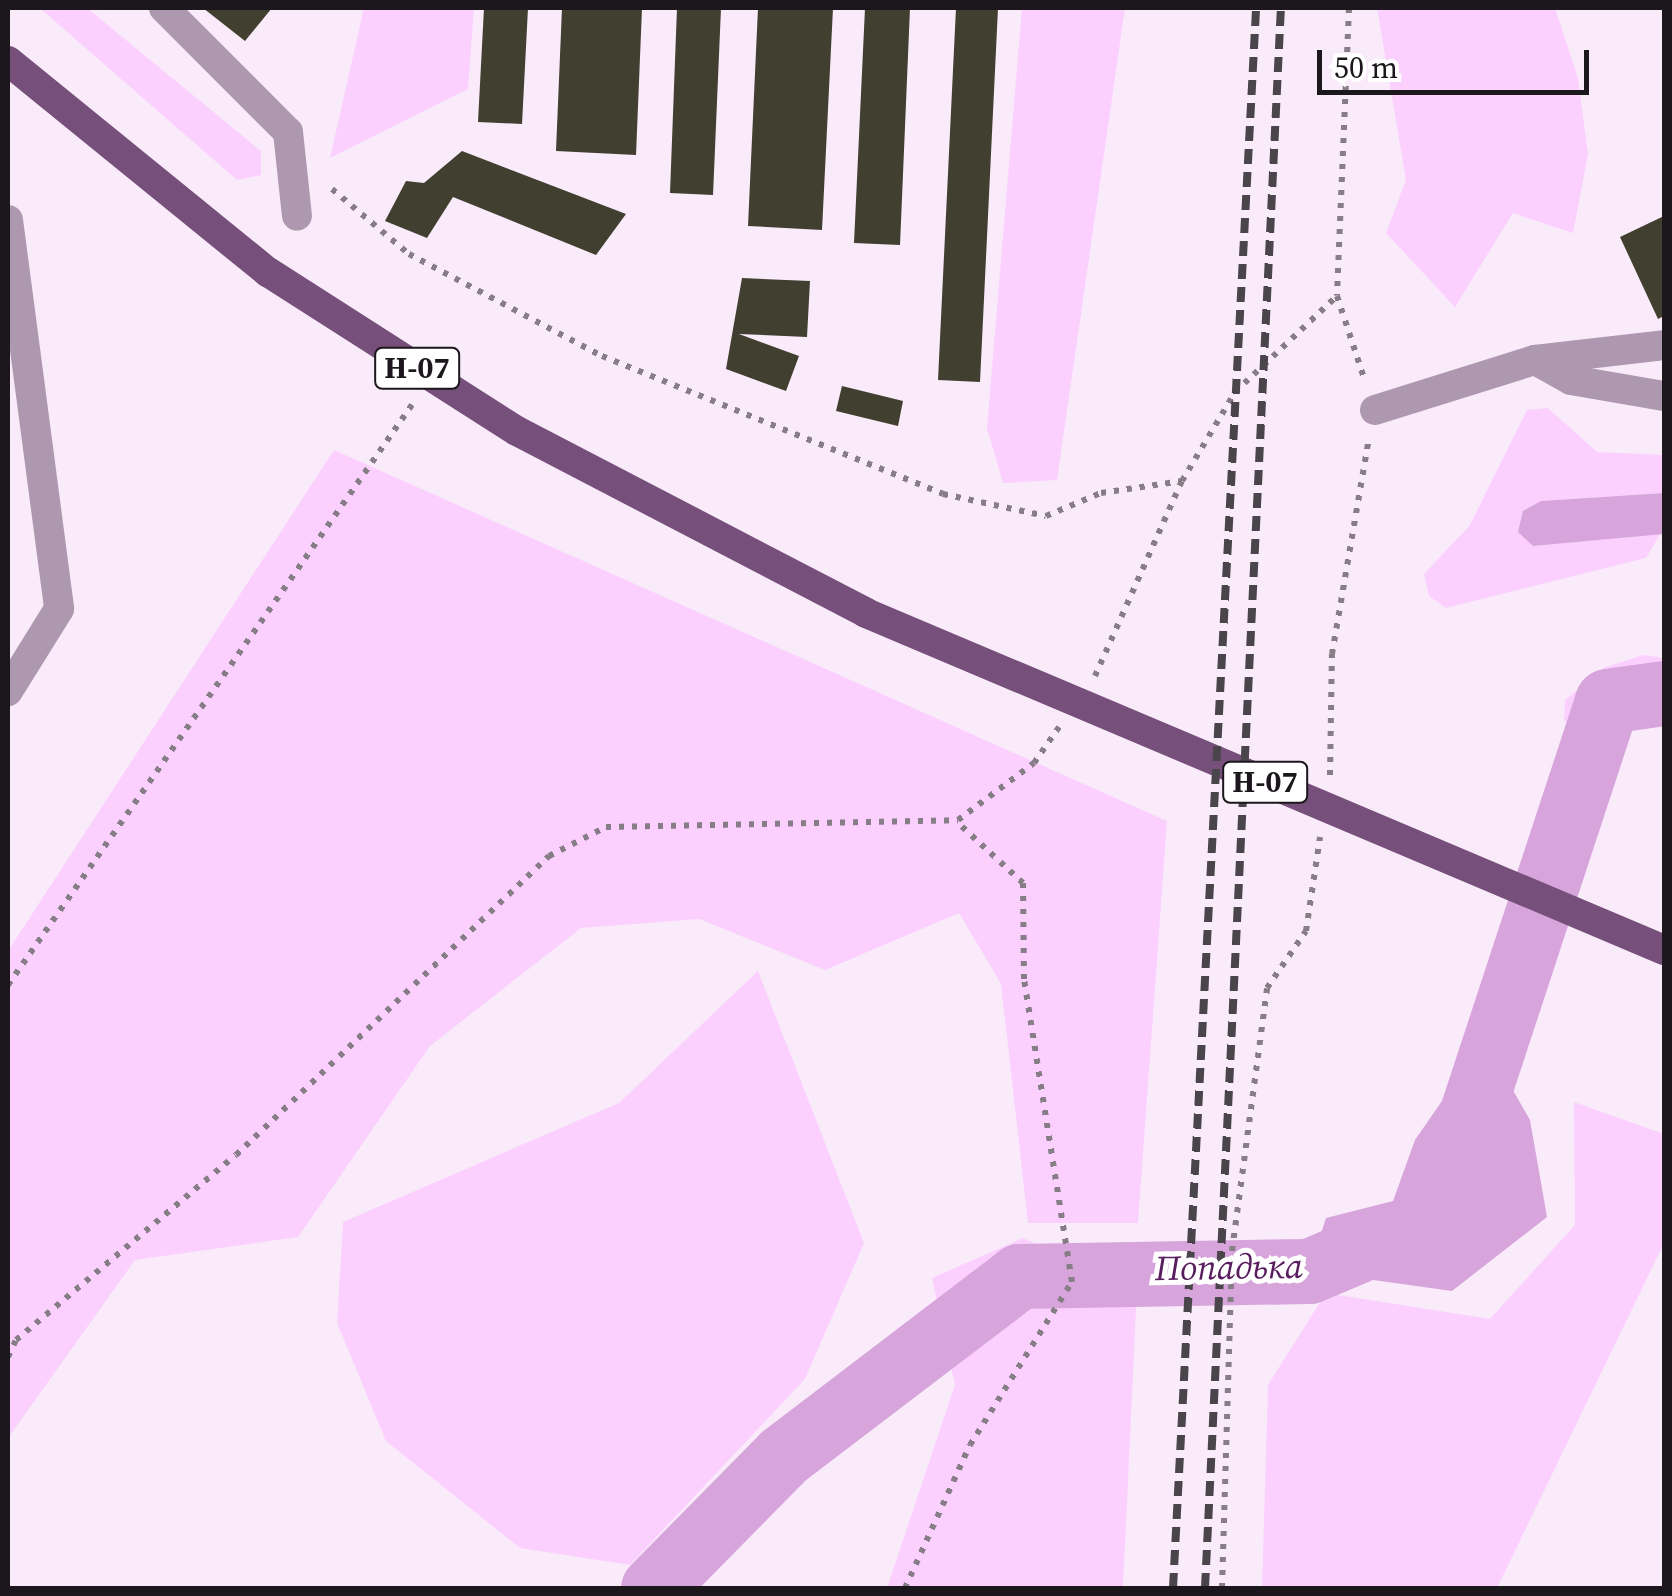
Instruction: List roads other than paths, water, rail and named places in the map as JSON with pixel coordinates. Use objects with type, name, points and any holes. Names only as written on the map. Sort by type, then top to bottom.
[{"type":"main road","name":"Н-07","points":[[8,61],[268,272],[517,431],[866,613],[1664,950]]},
{"type":"street","points":[[164,8],[288,132],[297,216]]},
{"type":"street","points":[[8,220],[59,609],[8,691]]},
{"type":"street","points":[[1375,410],[1535,360],[1664,345]]},
{"type":"street","points":[[1535,360],[1571,380],[1664,396]]},
{"type":"waterway","name":"Попадька","points":[[1467,1127],[1607,701],[1664,693]]},
{"type":"waterway","name":"Попадька","points":[[653,1588],[783,1456],[1019,1276],[1309,1271],[1390,1237]]},
{"type":"railway","points":[[1173,1588],[1256,8]]},
{"type":"railway","points":[[1205,1588],[1281,8]]}]
